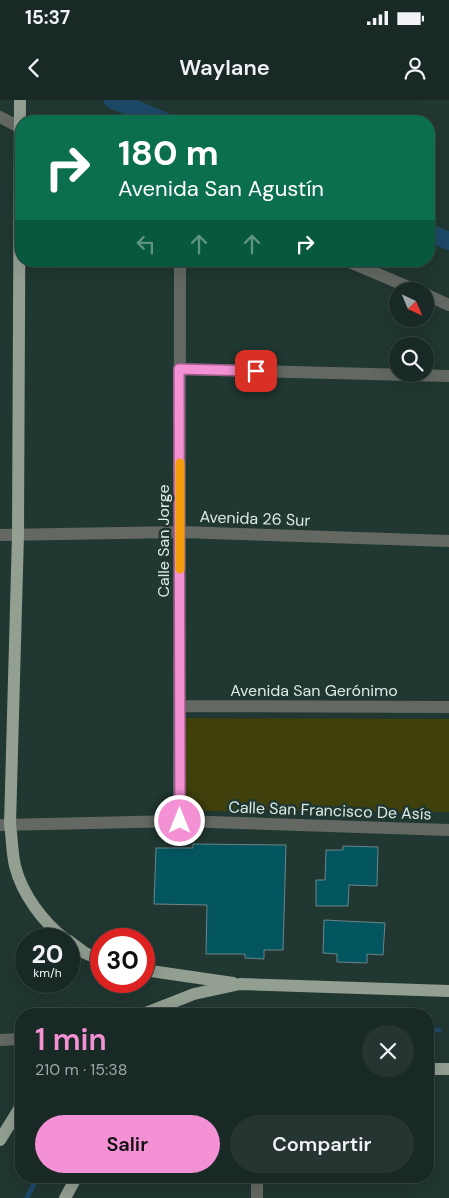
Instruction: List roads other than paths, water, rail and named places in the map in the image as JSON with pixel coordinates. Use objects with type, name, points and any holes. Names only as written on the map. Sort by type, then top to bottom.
[{"type":"main road","points":[[20,100],[20,115]]},
{"type":"main road","points":[[19,267],[18,535],[5,824],[15,867],[30,900],[50,928]]},
{"type":"main road","points":[[155,972],[240,984],[449,991]]},
{"type":"main road","points":[[158,1008],[194,994],[240,984]]},
{"type":"main road","points":[[434,1069],[449,1069]]},
{"type":"main road","points":[[0,1140],[15,1116]]},
{"type":"main road","points":[[65,1198],[73,1183]]},
{"type":"street","points":[[0,118],[15,125]]},
{"type":"street","name":"Calle San Jorge","points":[[180,267],[180,821]]},
{"type":"street","points":[[361,267],[397,282]]},
{"type":"street","points":[[434,298],[449,305]]},
{"type":"street","points":[[179,369],[449,376]]},
{"type":"street","name":"Avenida 26 Sur","points":[[0,535],[180,532],[449,541]]},
{"type":"street","name":"Avenida San Gerónimo","points":[[179,706],[449,707]]},
{"type":"street","name":"Calle San Francisco De Asís","points":[[5,824],[180,821],[449,830]]},
{"type":"street","points":[[0,1040],[15,1039]]},
{"type":"street","points":[[257,1183],[257,1198]]},
{"type":"waterway","points":[[113,100],[149,115]]},
{"type":"waterway","points":[[435,235],[449,241]]},
{"type":"waterway","points":[[434,1030],[439,1030]]},
{"type":"waterway","points":[[27,1198],[34,1183]]}]
